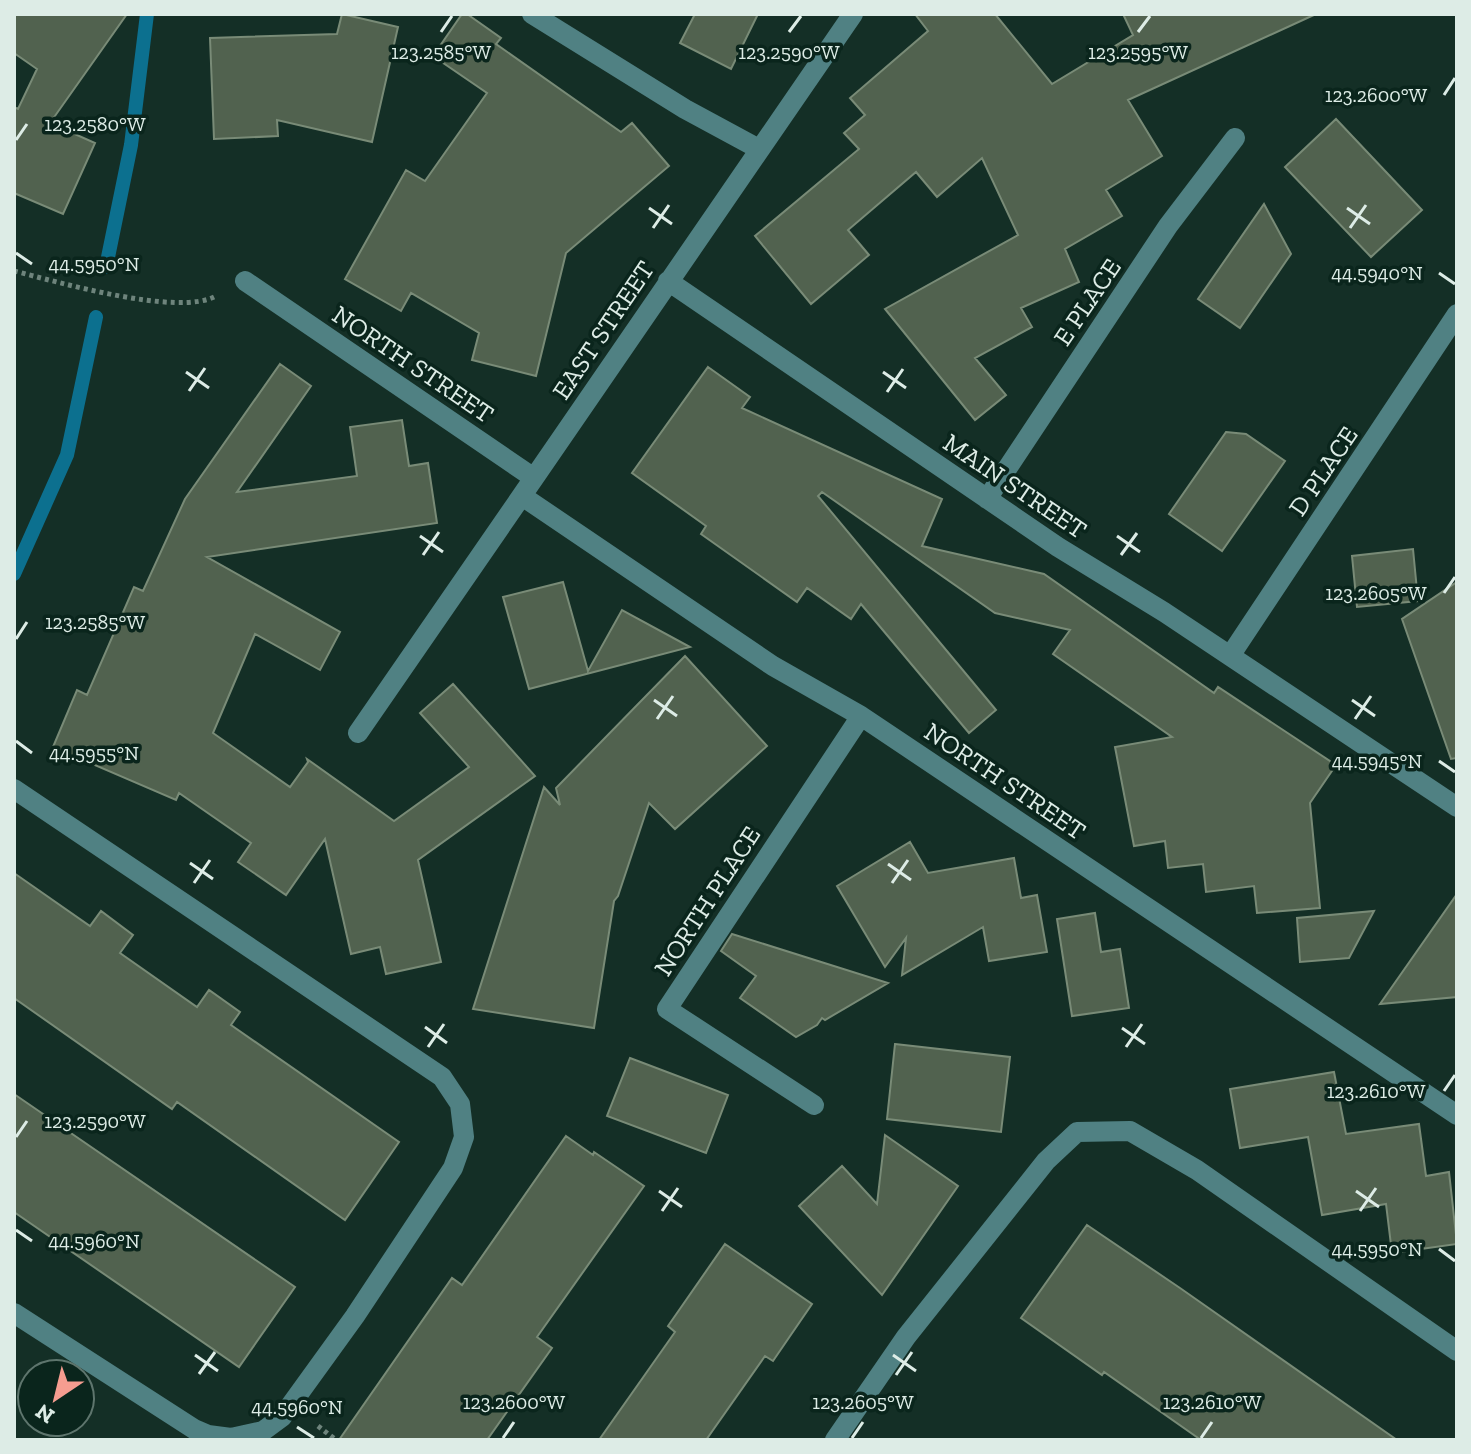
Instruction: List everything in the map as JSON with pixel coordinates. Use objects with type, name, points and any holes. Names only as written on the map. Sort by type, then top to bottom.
[{"type":"street","points":[[532,14],[685,109],[759,149]]},
{"type":"street","name":"EAST STREET","points":[[534,478],[853,14]]},
{"type":"street","name":"E PLACE","points":[[987,499],[1168,226],[1235,138]]},
{"type":"street","name":"NORTH STREET","points":[[245,281],[534,478]]},
{"type":"street","name":"MAIN STREET","points":[[668,281],[987,499],[1457,807]]},
{"type":"street","name":"D PLACE","points":[[1230,656],[1457,314]]},
{"type":"street","points":[[358,733],[534,478]]},
{"type":"street","name":"NORTH STREET","points":[[522,496],[773,666],[861,716],[1457,1115]]},
{"type":"street","name":"NORTH PLACE","points":[[814,1105],[667,1009],[861,716]]},
{"type":"street","points":[[14,789],[442,1077],[460,1104],[464,1137],[453,1168],[355,1316],[282,1417],[263,1431],[231,1438],[208,1435],[194,1429],[14,1313]]},
{"type":"street","points":[[835,1440],[906,1337],[1046,1161],[1077,1132],[1130,1131],[1197,1170],[1457,1351]]},
{"type":"path","points":[[14,271],[131,299],[203,303],[245,281]]},
{"type":"building","points":[[14,14],[127,14],[50,123],[95,143],[63,214],[14,193],[14,107],[18,109],[37,69],[14,53]]},
{"type":"building","points":[[342,14],[398,27],[372,142],[277,120],[278,136],[214,139],[210,38],[337,34]]},
{"type":"building","points":[[462,14],[467,14],[501,38],[496,44],[621,132],[632,123],[669,166],[566,253],[536,376],[472,360],[479,333],[411,293],[401,311],[345,279],[406,170],[425,181],[487,93],[433,56]]},
{"type":"building","points":[[695,14],[758,14],[731,69],[680,43]]},
{"type":"building","points":[[915,14],[995,14],[1052,84],[1133,35],[1123,14],[1316,14],[1128,100],[1162,156],[1106,190],[1122,216],[1065,249],[1079,282],[1021,308],[1032,327],[975,358],[1006,395],[975,420],[885,309],[1018,235],[982,158],[937,197],[916,172],[848,230],[869,255],[811,304],[755,236],[859,149],[844,133],[865,115],[850,98],[928,31]]},
{"type":"building","points":[[1336,119],[1422,210],[1371,257],[1285,167]]},
{"type":"building","points":[[1264,204],[1291,254],[1240,328],[1198,299]]},
{"type":"building","points":[[280,364],[311,386],[237,492],[357,476],[350,427],[402,420],[409,466],[428,463],[437,523],[207,557],[340,632],[320,670],[255,634],[213,733],[290,787],[308,762],[307,759],[394,821],[469,767],[420,713],[453,684],[535,776],[418,860],[441,962],[386,974],[380,947],[351,954],[325,839],[286,895],[238,862],[251,843],[179,793],[176,800],[53,747],[77,690],[87,695],[134,587],[143,591],[185,499]]},
{"type":"building","points":[[708,367],[750,397],[742,408],[942,499],[922,546],[1044,574],[1214,693],[1218,687],[1336,765],[1310,803],[1320,908],[1257,913],[1254,886],[1206,892],[1203,864],[1168,868],[1165,841],[1134,846],[1115,747],[1172,737],[1053,654],[1070,630],[995,613],[822,492],[818,496],[996,710],[969,733],[861,604],[851,619],[807,588],[797,602],[701,534],[706,526],[632,473]]},
{"type":"building","points":[[1226,432],[1246,434],[1285,461],[1222,551],[1169,514]]},
{"type":"building","points":[[1413,549],[1418,601],[1357,607],[1352,556]]},
{"type":"building","points":[[563,582],[588,671],[622,610],[690,647],[529,689],[503,597]]},
{"type":"building","points":[[1457,582],[1457,758],[1451,759],[1402,619]]},
{"type":"building","points":[[685,656],[767,746],[675,829],[649,803],[614,901],[594,1028],[473,1009],[544,787],[560,805],[556,788]]},
{"type":"building","points":[[910,842],[928,873],[1014,858],[1021,898],[1037,895],[1047,952],[989,961],[983,927],[902,975],[906,938],[885,967],[837,886]]},
{"type":"building","points":[[14,873],[90,926],[101,911],[133,935],[120,953],[197,1007],[209,990],[240,1012],[231,1025],[399,1142],[345,1220],[177,1102],[172,1109],[14,998]]},
{"type":"building","points":[[1457,894],[1457,997],[1380,1004]]},
{"type":"building","points":[[1374,911],[1349,958],[1300,962],[1297,918]]},
{"type":"building","points":[[1095,913],[1101,952],[1120,949],[1129,1008],[1072,1016],[1057,919]]},
{"type":"building","points":[[732,934],[888,983],[825,1020],[822,1018],[817,1025],[796,1037],[740,998],[756,976],[721,951]]},
{"type":"building","points":[[895,1044],[1010,1057],[1001,1132],[887,1119]]},
{"type":"building","points":[[630,1058],[728,1095],[706,1153],[607,1116]]},
{"type":"building","points":[[1334,1072],[1346,1134],[1419,1124],[1426,1176],[1449,1172],[1457,1244],[1392,1253],[1386,1204],[1322,1215],[1308,1137],[1240,1148],[1230,1089]]},
{"type":"building","points":[[14,1094],[295,1287],[239,1367],[14,1212]]},
{"type":"building","points":[[885,1135],[958,1186],[882,1295],[799,1206],[842,1166],[877,1204]]},
{"type":"building","points":[[566,1136],[644,1186],[537,1337],[552,1348],[487,1440],[339,1440],[452,1278],[462,1285]]},
{"type":"building","points":[[1087,1225],[1397,1440],[1201,1440],[1104,1372],[1102,1375],[1021,1318]]},
{"type":"building","points":[[725,1244],[812,1304],[773,1361],[765,1356],[706,1440],[599,1440],[675,1332],[668,1326]]},
{"type":"waterway","points":[[106,267],[131,145],[147,14]]},
{"type":"waterway","points":[[14,574],[67,455],[96,317]]}]
